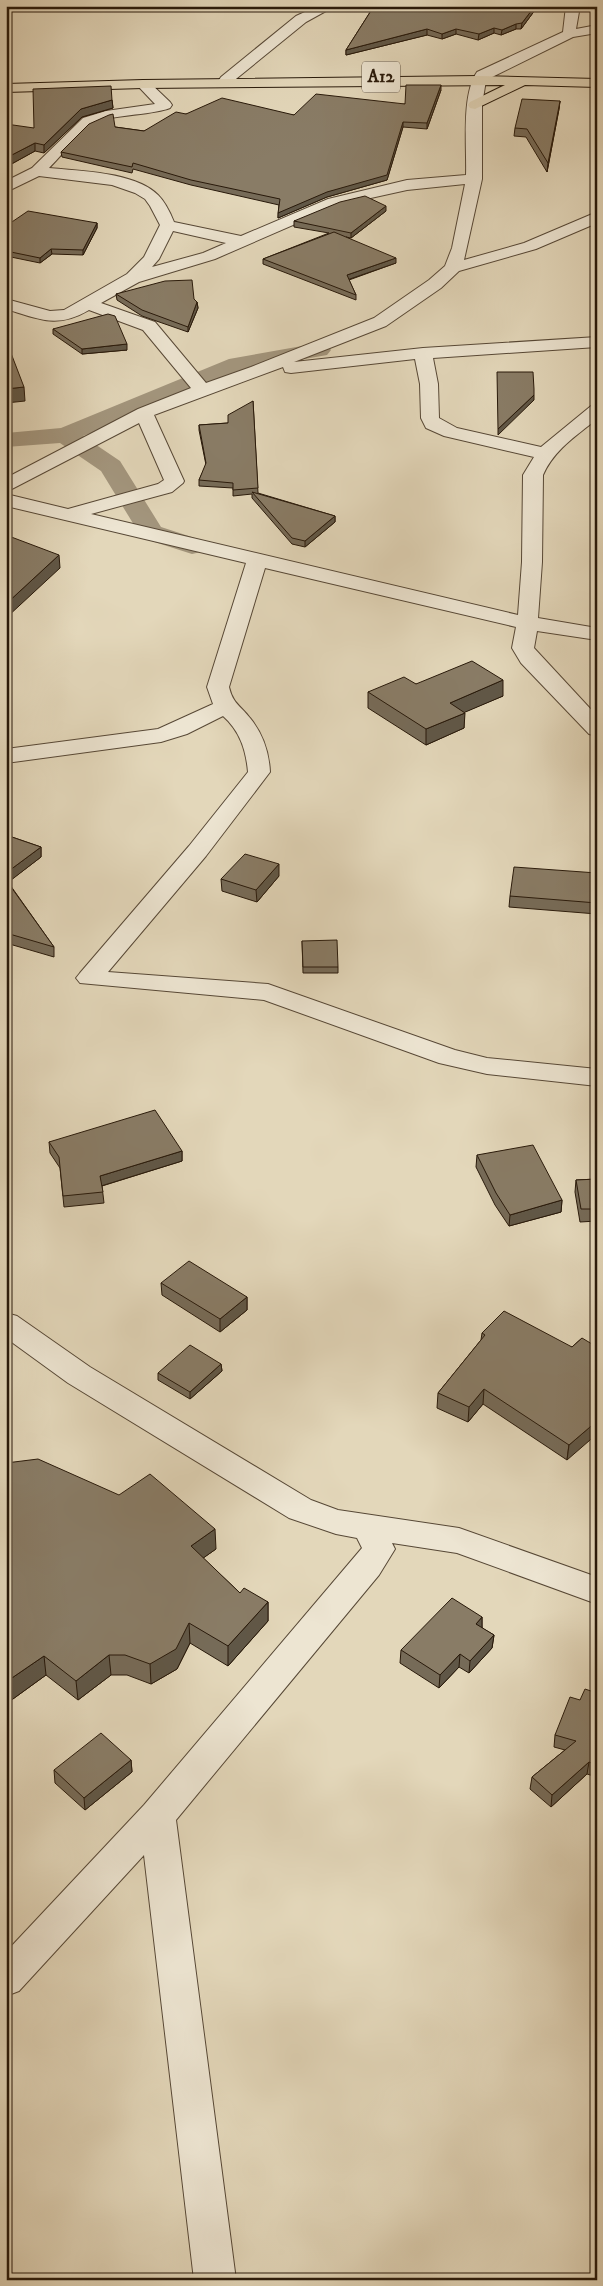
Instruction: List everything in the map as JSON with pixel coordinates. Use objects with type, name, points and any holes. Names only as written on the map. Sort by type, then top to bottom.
[{"type":"main road","name":"A12","points":[[165,84],[226,80],[478,88],[597,78]]},
{"type":"main road","name":"A12","points":[[6,88],[143,84],[462,80],[478,88],[531,81],[597,83]]},
{"type":"main road","points":[[478,88],[531,81]]},
{"type":"street","points":[[226,80],[301,19],[329,6]]},
{"type":"street","points":[[570,34],[573,6]]},
{"type":"street","points":[[453,268],[460,248],[474,179],[478,88],[570,34],[597,28]]},
{"type":"street","points":[[6,187],[37,171],[88,121],[104,115],[146,110],[165,105],[143,84]]},
{"type":"street","points":[[37,171],[116,182],[141,189],[157,203],[168,225]]},
{"type":"street","points":[[6,304],[56,317],[68,315],[133,278],[188,263],[245,242],[334,202],[407,185],[474,179]]},
{"type":"street","points":[[11,480],[144,413],[380,322],[423,294],[453,268],[536,244],[597,216]]},
{"type":"street","points":[[168,225],[245,242]]},
{"type":"street","points":[[133,278],[151,259],[168,225]]},
{"type":"street","points":[[88,304],[149,326],[156,332],[202,390]]},
{"type":"street","points":[[257,371],[423,353],[597,342]]},
{"type":"street","points":[[423,353],[429,384],[430,418],[433,424],[451,432],[545,454]]},
{"type":"street","points":[[597,410],[545,454],[537,464],[533,475],[528,623],[523,648],[529,658],[597,730]]},
{"type":"street","points":[[67,515],[165,488],[173,483],[144,413]]},
{"type":"street","points":[[6,500],[509,620],[597,634]]},
{"type":"street","points":[[257,560],[218,686],[224,707],[242,723],[254,742],[259,772],[232,810],[172,885],[89,978],[268,992],[448,1057],[487,1066],[597,1078]]},
{"type":"street","points":[[6,756],[161,735],[224,707]]},
{"type":"street","points":[[6,1323],[79,1375],[300,1509],[336,1522],[369,1529],[441,1537],[459,1541],[597,1591]]},
{"type":"street","points":[[6,1979],[157,1816],[367,1566],[379,1549],[369,1529]]},
{"type":"street","points":[[157,1816],[215,2280]]},
{"type":"building","points":[[374,6],[535,6],[522,23],[502,30],[494,28],[479,34],[456,29],[442,34],[427,29],[346,50]]},
{"type":"building","points":[[406,85],[441,85],[427,123],[403,122],[387,175],[327,192],[278,213],[280,199],[191,180],[133,163],[132,167],[61,152],[89,124],[113,114],[115,127],[144,131],[176,112],[186,114],[222,98],[294,115],[316,94],[405,104]]},
{"type":"building","points":[[111,86],[112,100],[81,109],[44,145],[35,143],[6,158],[6,124],[34,128],[33,89]]},
{"type":"building","points":[[522,99],[560,101],[548,163],[527,129],[515,128]]},
{"type":"building","points":[[365,196],[386,206],[351,233],[294,221],[340,202]]},
{"type":"building","points":[[28,211],[97,223],[83,250],[51,249],[40,258],[6,251],[6,226]]},
{"type":"building","points":[[334,232],[396,258],[347,275],[356,295],[263,259]]},
{"type":"building","points":[[192,280],[194,299],[197,302],[188,327],[142,310],[116,294],[165,281]]},
{"type":"building","points":[[108,314],[115,316],[127,344],[82,349],[53,329]]},
{"type":"building","points":[[9,348],[24,387],[6,389],[6,349]]},
{"type":"building","points":[[497,372],[533,372],[534,389],[534,395],[498,429]]},
{"type":"building","points":[[253,401],[258,488],[233,490],[233,483],[199,480],[206,463],[199,425],[228,423],[228,415]]},
{"type":"building","points":[[252,492],[335,516],[305,541],[292,538]]},
{"type":"building","points":[[6,535],[59,555],[6,604]]},
{"type":"building","points":[[472,661],[503,680],[450,703],[465,713],[426,729],[368,692],[404,677],[416,684]]},
{"type":"building","points":[[6,835],[41,847],[6,873]]},
{"type":"building","points":[[245,854],[279,864],[256,890],[221,879]]},
{"type":"building","points":[[514,867],[597,873],[597,903],[510,896]]},
{"type":"building","points":[[6,880],[54,947],[6,933]]},
{"type":"building","points":[[337,940],[338,967],[303,967],[302,941]]},
{"type":"building","points":[[155,1110],[182,1151],[100,1176],[103,1192],[63,1196],[59,1157],[49,1142]]},
{"type":"building","points":[[533,1145],[562,1200],[510,1215],[496,1193],[477,1155]]},
{"type":"building","points":[[597,1179],[597,1209],[581,1209],[576,1180]]},
{"type":"building","points":[[189,1261],[247,1297],[220,1319],[161,1283]]},
{"type":"building","points":[[504,1311],[572,1347],[582,1338],[597,1347],[597,1421],[569,1445],[484,1389],[469,1407],[438,1393],[485,1335],[482,1333]]},
{"type":"building","points":[[190,1345],[221,1364],[190,1392],[158,1373]]},
{"type":"building","points":[[38,1459],[119,1495],[150,1474],[215,1529],[191,1546],[240,1593],[244,1588],[268,1602],[228,1646],[189,1623],[176,1649],[150,1664],[125,1655],[109,1655],[76,1681],[44,1656],[6,1682],[6,1463]]},
{"type":"building","points":[[452,1598],[482,1617],[476,1624],[494,1635],[470,1661],[460,1654],[440,1675],[401,1650]]},
{"type":"building","points":[[585,1689],[597,1693],[597,1765],[589,1762],[552,1795],[532,1777],[576,1741],[555,1735],[570,1697],[580,1700]]},
{"type":"building","points":[[101,1733],[131,1760],[84,1798],[54,1770]]},
{"type":"waterway","points":[[65,435],[237,364],[319,350]]},
{"type":"waterway","points":[[6,440],[65,435]]},
{"type":"waterway","points":[[65,435],[111,466],[151,532],[192,546]]}]
